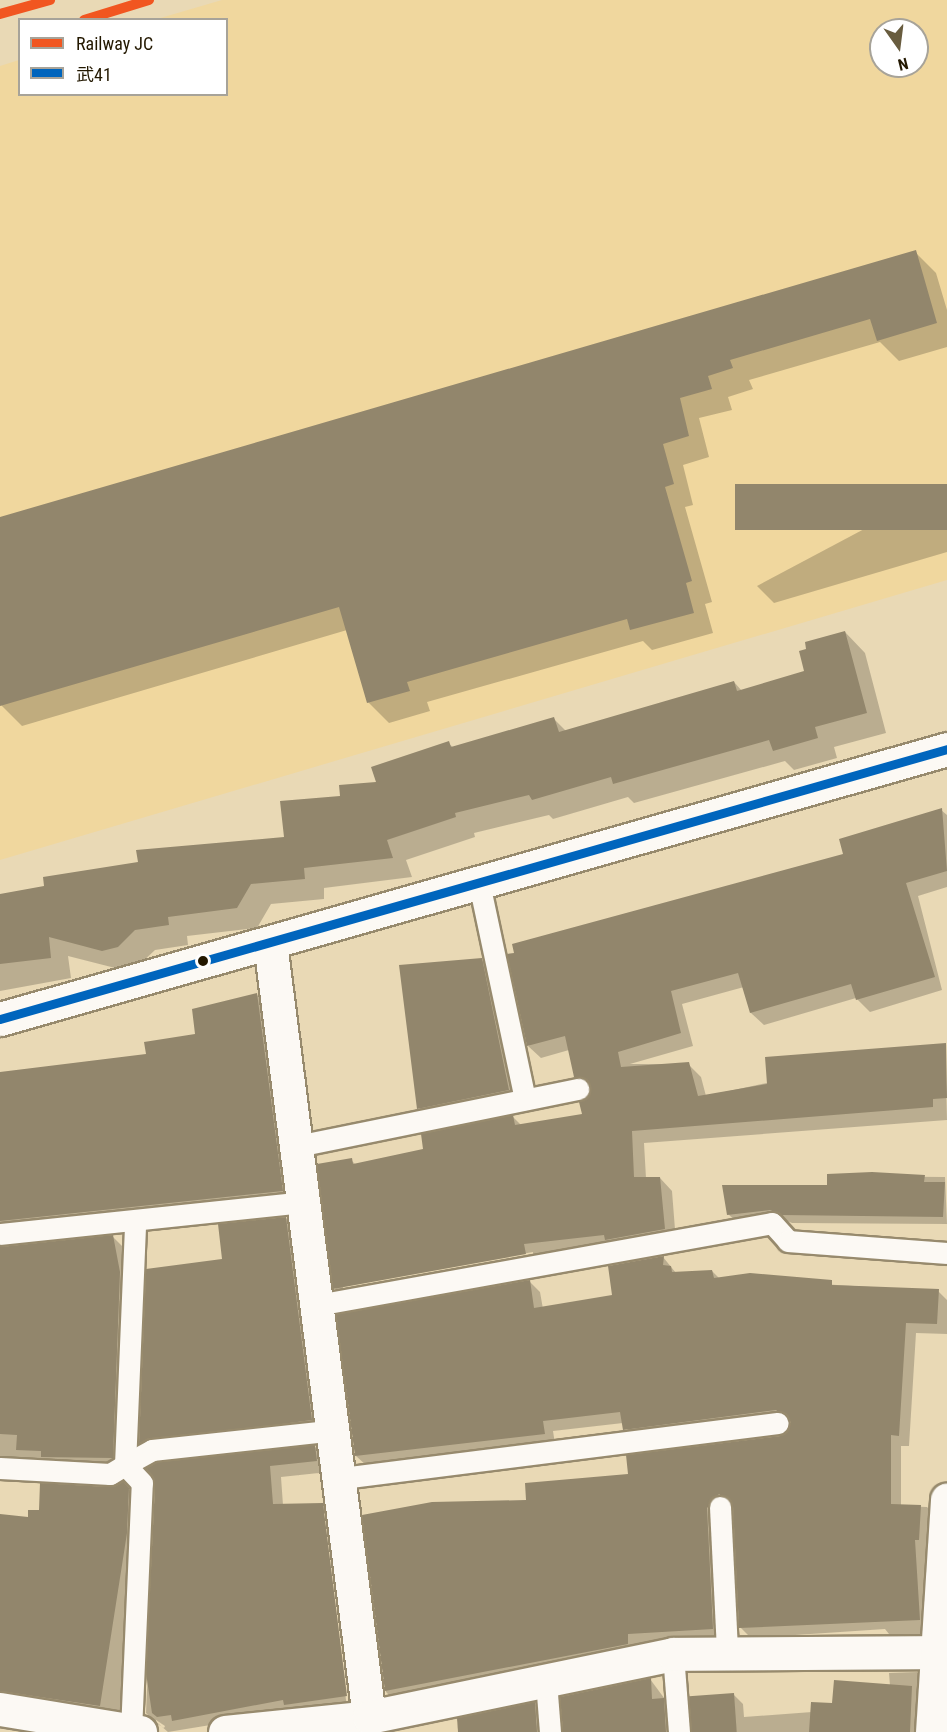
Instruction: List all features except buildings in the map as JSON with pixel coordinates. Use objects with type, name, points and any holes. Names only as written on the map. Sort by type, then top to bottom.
[{"type":"street","points":[[0,1019],[947,749]]},
{"type":"street","points":[[270,943],[342,1478],[369,1717]]},
{"type":"street","points":[[932,1732],[935,1652],[947,1499]]},
{"type":"street","points":[[225,1732],[369,1717],[673,1654],[935,1652]]},
{"type":"street","points":[[14,1718],[135,1731]]},
{"type":"lane","points":[[479,883],[525,1099]]},
{"type":"lane","points":[[297,1146],[578,1089]]},
{"type":"lane","points":[[0,1234],[135,1222],[304,1202]]},
{"type":"lane","points":[[135,1222],[125,1465],[142,1483],[135,1731]]},
{"type":"lane","points":[[317,1305],[772,1223],[788,1241],[947,1252]]},
{"type":"lane","points":[[342,1478],[778,1423]]},
{"type":"lane","points":[[0,1468],[110,1474],[152,1450],[335,1430]]},
{"type":"lane","points":[[720,1507],[727,1652]]},
{"type":"lane","points":[[673,1654],[679,1732]]},
{"type":"lane","points":[[546,1681],[550,1732]]},
{"type":"shaded area","points":[[222,0],[947,0],[947,580],[0,860],[0,66],[18,60],[18,96],[228,96],[228,18],[160,18]]},
{"type":"rail line","name":"JC","points":[[0,14],[50,0]]},
{"type":"rail line","name":"JC","points":[[90,18],[149,0]]},
{"type":"transit line","name":"武41","points":[[0,1019],[947,749]]}]
